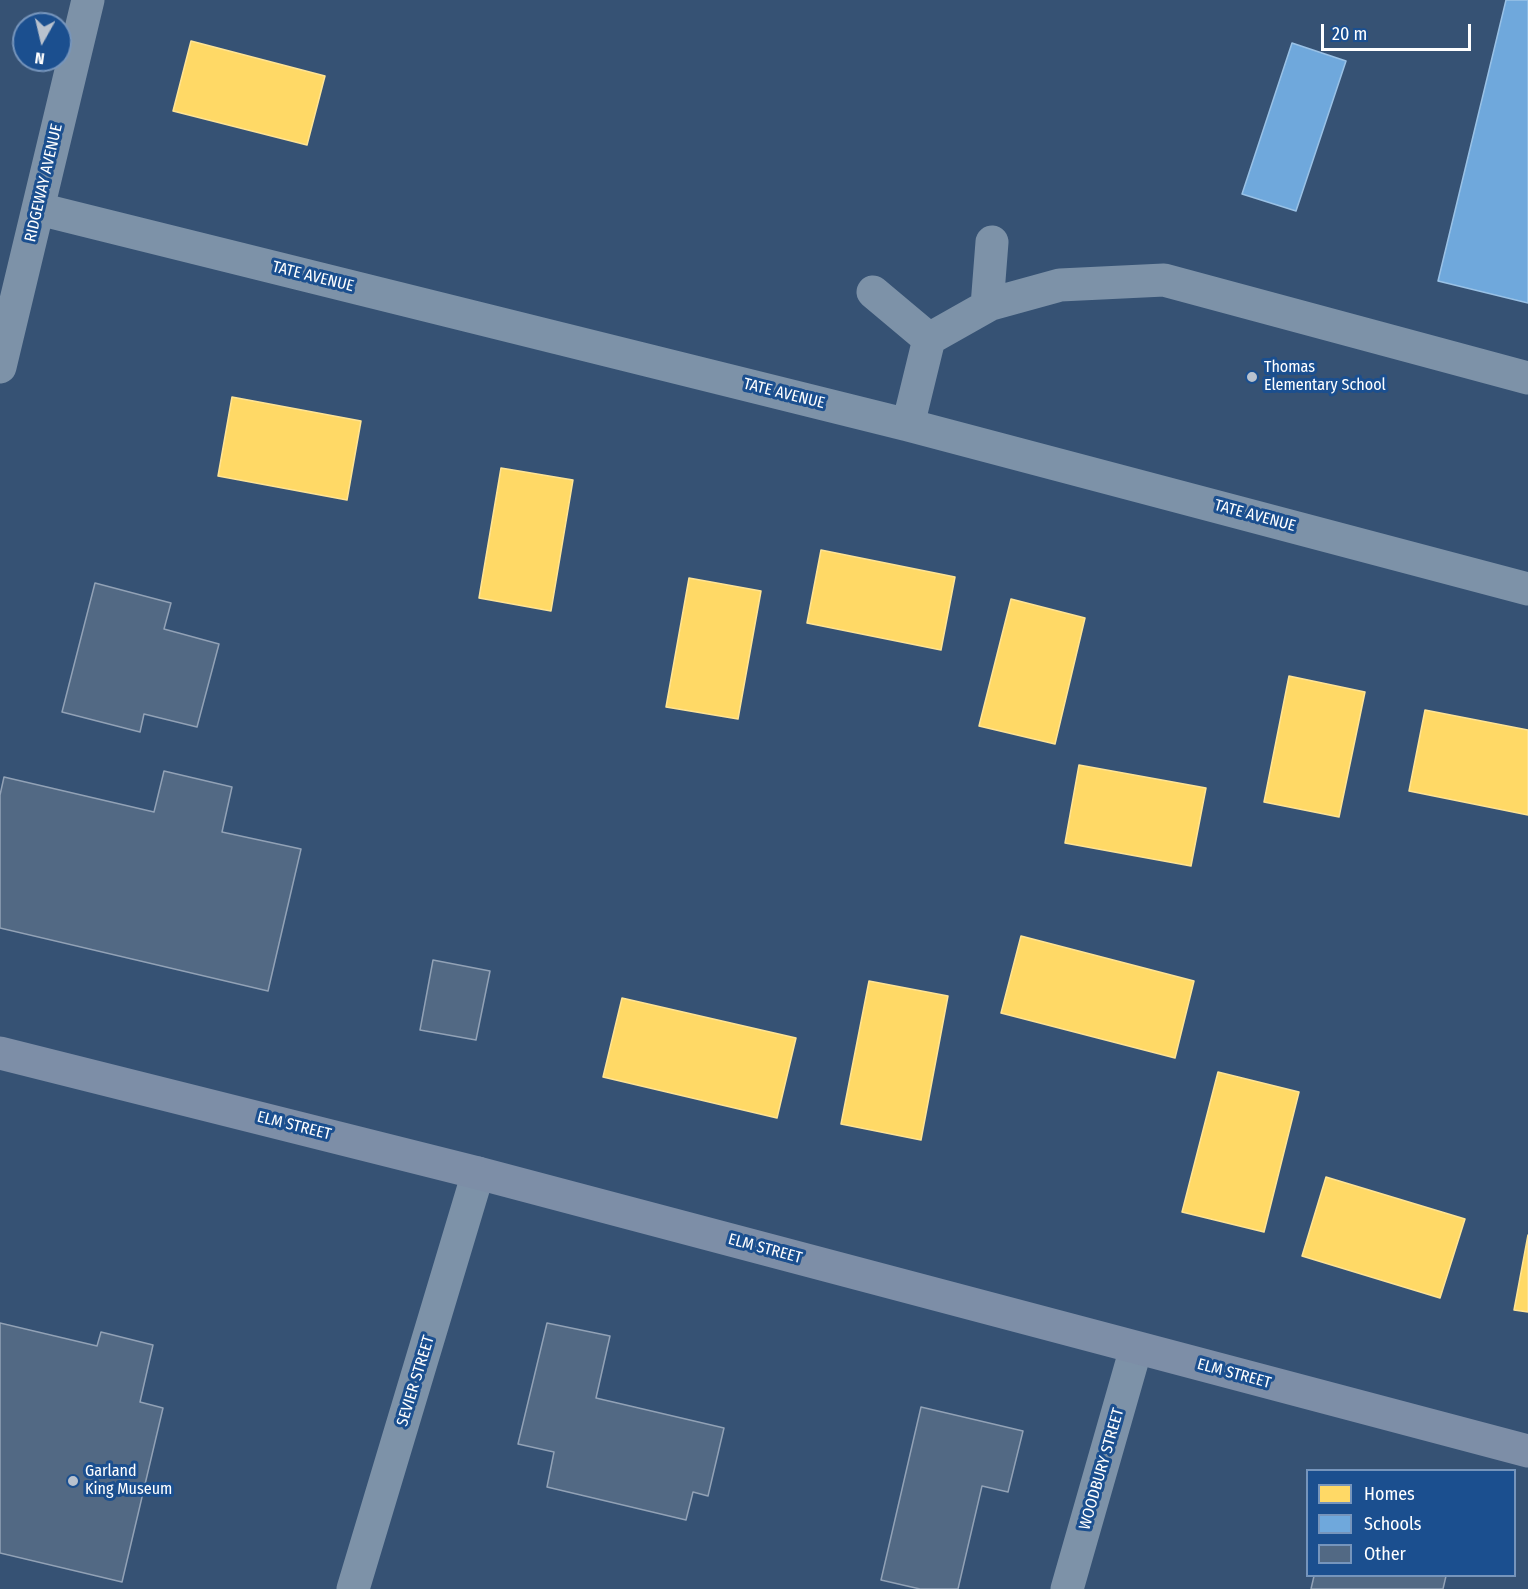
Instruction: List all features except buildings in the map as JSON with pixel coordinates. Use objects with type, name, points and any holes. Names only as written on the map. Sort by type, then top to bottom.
[{"type":"main road","name":"ELM STREET","points":[[0,1053],[478,1173],[1528,1451]]},
{"type":"street","name":"RIDGEWAY AVENUE","points":[[0,367],[88,0]]},
{"type":"street","name":"TATE AVENUE","points":[[39,208],[908,425],[1528,589]]},
{"type":"street","points":[[987,306],[992,242]]},
{"type":"street","points":[[908,425],[929,339],[987,306],[1060,285],[1164,280],[1528,378]]},
{"type":"street","points":[[873,292],[929,339]]},
{"type":"street","name":"SEVIER STREET","points":[[353,1589],[478,1173]]},
{"type":"street","name":"WOODBURY STREET","points":[[1067,1589],[1136,1348]]},
{"type":"place","name":"Thomas Elementary School","points":[[1252,377]]},
{"type":"place","name":"Garland King Museum","points":[[73,1481]]}]
